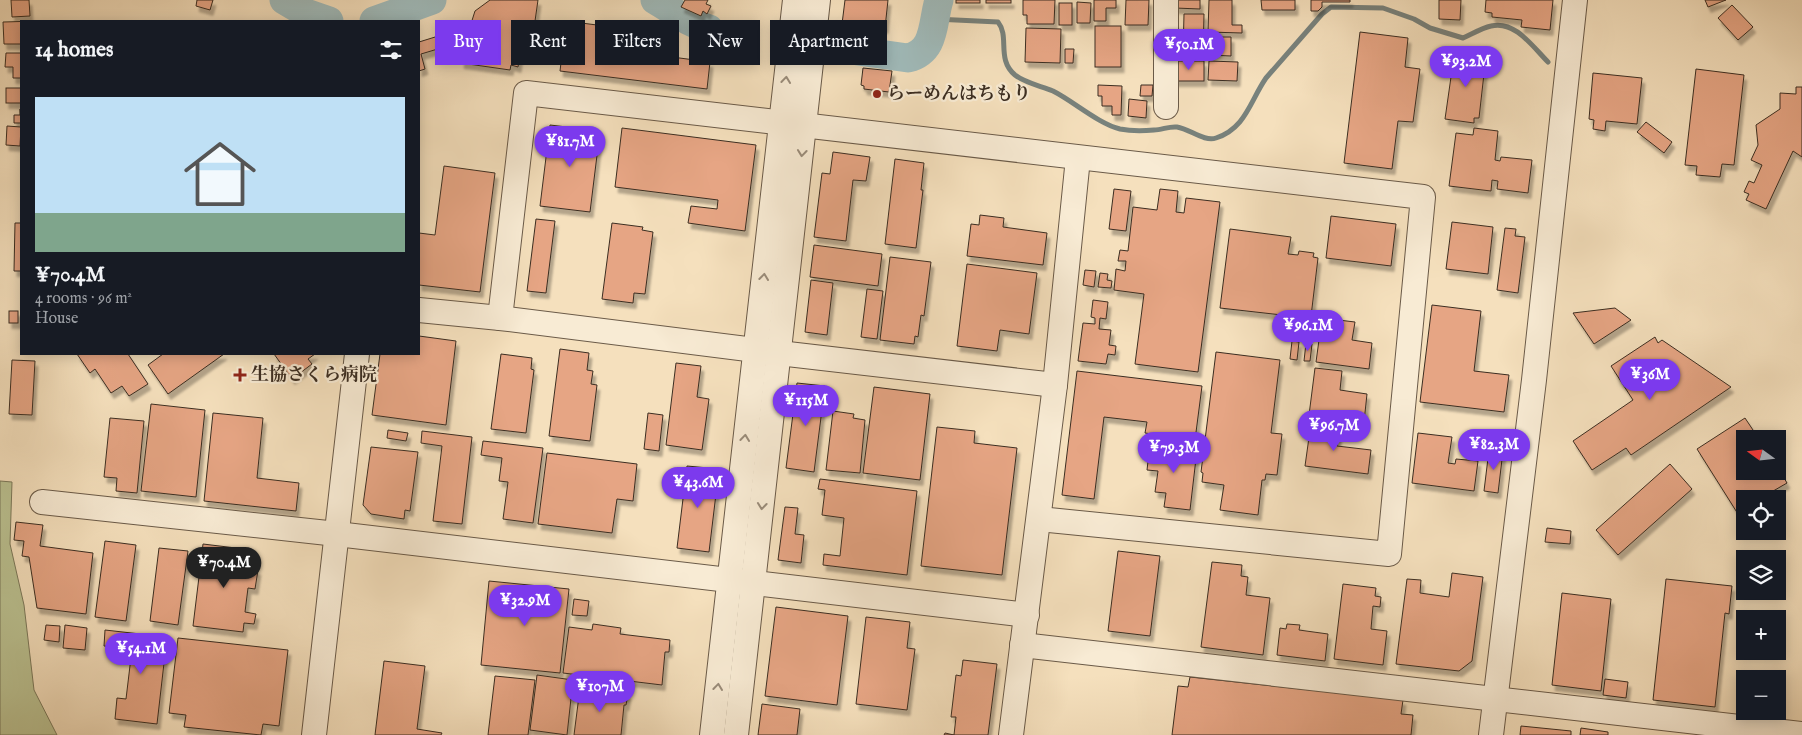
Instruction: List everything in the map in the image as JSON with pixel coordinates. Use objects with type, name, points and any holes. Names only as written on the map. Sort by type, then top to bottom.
[{"type":"street","points":[[736,735],[779,353],[793,123],[795,0]]},
{"type":"street","points":[[712,735],[755,350],[793,123],[818,0]]},
{"type":"street","points":[[1166,0],[1166,107]]},
{"type":"street","points":[[1491,735],[1534,380],[1575,0]]},
{"type":"street","points":[[500,318],[526,94],[793,123],[1078,158],[1423,197],[1389,554],[1039,519]]},
{"type":"street","points":[[1011,735],[1039,519],[1078,158]]},
{"type":"street","points":[[420,310],[500,318],[1054,385]]},
{"type":"street","points":[[314,735],[357,355]]},
{"type":"street","points":[[42,502],[337,534],[1027,615]]},
{"type":"street","points":[[1022,645],[1768,733],[1802,734]]},
{"type":"green space","points":[[0,481],[12,482],[10,544],[24,605],[34,690],[57,735],[0,735]]},
{"type":"building","points":[[11,0],[29,0],[30,16],[12,17]]},
{"type":"building","points":[[197,0],[213,0],[210,10],[196,6]]},
{"type":"building","points":[[490,0],[538,0],[535,20],[511,20],[510,70],[475,65],[501,65],[501,20],[472,20],[475,11]]},
{"type":"building","points":[[685,0],[708,0],[706,4],[711,6],[707,14],[703,11],[701,16],[681,7]]},
{"type":"building","points":[[845,0],[888,0],[886,20],[842,20]]},
{"type":"building","points":[[956,0],[980,0],[980,3],[956,3]]},
{"type":"building","points":[[986,0],[1011,0],[1011,3],[986,3]]},
{"type":"building","points":[[1023,0],[1055,0],[1054,24],[1027,24],[1027,15],[1023,15]]},
{"type":"building","points":[[1094,0],[1116,0],[1116,8],[1106,8],[1106,21],[1094,21]]},
{"type":"building","points":[[1126,0],[1149,0],[1148,25],[1125,25]]},
{"type":"building","points":[[1176,0],[1200,0],[1200,9],[1175,8]]},
{"type":"building","points":[[1209,0],[1232,0],[1232,25],[1242,25],[1242,33],[1208,32]]},
{"type":"building","points":[[1261,0],[1295,0],[1295,10],[1262,10]]},
{"type":"building","points":[[1311,0],[1350,0],[1350,2],[1322,2],[1322,7],[1318,11],[1311,11]]},
{"type":"building","points":[[1439,0],[1461,0],[1460,20],[1439,19]]},
{"type":"building","points":[[1486,0],[1553,0],[1550,30],[1521,27],[1522,20],[1492,17],[1492,13],[1485,12]]},
{"type":"building","points":[[1705,0],[1726,0],[1708,7]]},
{"type":"building","points":[[1077,2],[1091,3],[1090,23],[1077,23]]},
{"type":"building","points":[[1059,3],[1072,3],[1072,25],[1059,25]]},
{"type":"building","points":[[1732,5],[1753,27],[1738,40],[1718,18]]},
{"type":"building","points":[[1184,14],[1204,14],[1203,55],[1183,54]]},
{"type":"building","points":[[20,21],[20,44],[4,44],[3,22]]},
{"type":"building","points":[[585,23],[595,25],[595,65],[679,65],[679,58],[689,59],[689,65],[710,65],[707,89],[560,71],[561,65],[585,65]]},
{"type":"building","points":[[1095,26],[1121,26],[1121,67],[1095,67]]},
{"type":"building","points":[[1026,28],[1061,29],[1060,63],[1025,62]]},
{"type":"building","points":[[1360,32],[1408,38],[1405,67],[1420,69],[1413,122],[1398,121],[1392,169],[1344,163]]},
{"type":"building","points":[[435,37],[435,50],[421,54],[425,69],[420,71],[420,42]]},
{"type":"building","points":[[1210,37],[1231,37],[1231,56],[1209,55]]},
{"type":"building","points":[[1065,49],[1074,49],[1073,63],[1065,63]]},
{"type":"building","points":[[1458,52],[1486,56],[1479,118],[1474,118],[1474,123],[1445,119],[1452,70],[1455,70]]},
{"type":"building","points":[[6,53],[20,53],[20,78],[13,78],[13,67],[5,67]]},
{"type":"building","points":[[1174,61],[1204,61],[1204,81],[1174,81]]},
{"type":"building","points":[[1209,61],[1238,62],[1237,81],[1208,80]]},
{"type":"building","points":[[863,68],[892,71],[889,92],[864,89],[864,86],[861,85]]},
{"type":"building","points":[[1696,69],[1744,75],[1734,165],[1722,164],[1720,177],[1696,175],[1697,166],[1685,165]]},
{"type":"building","points":[[1593,73],[1642,78],[1637,124],[1606,121],[1605,131],[1593,129],[1594,120],[1589,119]]},
{"type":"building","points":[[1098,85],[1122,86],[1121,115],[1112,115],[1112,106],[1102,106],[1102,96],[1098,96]]},
{"type":"building","points":[[1141,85],[1153,85],[1152,96],[1140,96]]},
{"type":"building","points":[[1796,87],[1802,87],[1802,157],[1793,151],[1766,209],[1746,200],[1749,194],[1744,192],[1749,181],[1754,183],[1762,165],[1751,160],[1758,145],[1756,125],[1780,109],[1780,93],[1796,94]]},
{"type":"building","points":[[6,88],[20,88],[20,103],[6,103]]},
{"type":"building","points":[[1129,99],[1147,101],[1146,118],[1128,116]]},
{"type":"building","points":[[14,115],[20,115],[20,123],[14,123]]},
{"type":"building","points":[[1646,122],[1672,142],[1664,153],[1637,132]]},
{"type":"building","points":[[550,125],[600,131],[590,212],[540,206]]},
{"type":"building","points":[[7,126],[20,127],[20,146],[6,145]]},
{"type":"building","points":[[622,128],[756,145],[745,231],[688,223],[691,206],[717,209],[718,200],[615,187]]},
{"type":"building","points":[[1474,128],[1498,131],[1495,160],[1500,161],[1501,157],[1532,160],[1528,193],[1497,189],[1498,181],[1492,180],[1491,191],[1449,186],[1456,133],[1473,135]]},
{"type":"building","points":[[833,152],[870,157],[866,181],[853,180],[846,241],[814,237],[822,173],[830,174]]},
{"type":"building","points":[[895,159],[924,163],[921,190],[923,190],[916,248],[885,244]]},
{"type":"building","points":[[444,166],[495,173],[480,292],[420,285],[420,233],[435,235]]},
{"type":"building","points":[[1114,189],[1131,191],[1126,231],[1109,229]]},
{"type":"building","points":[[1160,189],[1178,191],[1176,212],[1184,213],[1186,198],[1220,202],[1198,372],[1135,364],[1144,294],[1114,290],[1116,269],[1125,271],[1126,261],[1118,261],[1120,250],[1128,251],[1133,207],[1157,210]]},
{"type":"building","points":[[980,215],[1004,218],[1003,227],[1047,233],[1043,265],[967,256],[971,224],[979,225]]},
{"type":"building","points":[[1331,216],[1396,224],[1391,266],[1326,258]]},
{"type":"building","points":[[536,219],[555,221],[546,293],[527,291]]},
{"type":"building","points":[[1452,222],[1493,227],[1488,274],[1446,269]]},
{"type":"building","points":[[15,223],[20,223],[20,271],[14,271]]},
{"type":"building","points":[[612,223],[643,227],[642,230],[653,232],[645,294],[634,293],[633,303],[602,299]]},
{"type":"building","points":[[1505,228],[1516,229],[1515,236],[1525,237],[1518,293],[1497,290]]},
{"type":"building","points":[[1230,229],[1291,237],[1288,254],[1298,255],[1299,251],[1314,253],[1313,257],[1318,258],[1309,333],[1281,330],[1282,315],[1220,308]]},
{"type":"building","points":[[814,245],[882,254],[878,286],[810,277]]},
{"type":"building","points":[[890,257],[931,262],[924,316],[921,315],[918,337],[915,336],[914,344],[880,340]]},
{"type":"building","points":[[967,264],[1037,273],[1029,334],[1000,330],[997,351],[957,346]]},
{"type":"building","points":[[1085,270],[1096,271],[1094,287],[1083,285]]},
{"type":"building","points":[[1100,273],[1108,274],[1107,280],[1112,281],[1111,288],[1098,287]]},
{"type":"building","points":[[811,280],[833,283],[827,335],[805,332]]},
{"type":"building","points":[[867,289],[883,291],[877,339],[861,337]]},
{"type":"building","points":[[1093,300],[1108,302],[1106,319],[1100,318],[1099,329],[1111,330],[1109,345],[1116,346],[1115,355],[1108,354],[1106,364],[1078,361],[1083,323],[1095,324],[1095,318],[1091,317]]},
{"type":"building","points":[[1432,305],[1481,311],[1474,371],[1509,375],[1504,412],[1420,402]]},
{"type":"building","points":[[1615,308],[1631,320],[1594,344],[1573,313]]},
{"type":"building","points":[[9,311],[18,311],[18,323],[9,323]]},
{"type":"building","points":[[1322,318],[1355,322],[1352,340],[1372,343],[1369,369],[1316,362]]},
{"type":"building","points":[[420,336],[456,341],[446,425],[372,415],[380,355],[420,355]]},
{"type":"building","points":[[1655,337],[1658,343],[1662,340],[1731,387],[1631,455],[1626,448],[1592,470],[1573,441],[1633,400],[1611,366]]},
{"type":"building","points":[[1292,341],[1299,342],[1297,360],[1290,359]]},
{"type":"building","points":[[1306,343],[1312,344],[1310,361],[1304,361]]},
{"type":"building","points":[[560,349],[589,353],[587,370],[593,371],[591,384],[597,385],[590,441],[549,436]]},
{"type":"building","points":[[1216,352],[1280,360],[1271,433],[1282,434],[1277,475],[1266,474],[1265,480],[1262,480],[1258,515],[1220,510],[1224,485],[1202,482],[1203,473],[1201,472]]},
{"type":"building","points":[[501,354],[532,358],[531,369],[534,370],[526,433],[491,429]]},
{"type":"building","points":[[78,355],[129,355],[148,384],[129,396],[122,386],[111,393],[95,369],[90,373]]},
{"type":"building","points":[[162,355],[223,355],[168,394],[148,365]]},
{"type":"building","points":[[275,355],[314,355],[308,359],[312,364],[292,379]]},
{"type":"building","points":[[12,360],[35,361],[32,415],[9,414]]},
{"type":"building","points":[[676,363],[701,366],[697,397],[709,399],[702,450],[666,445]]},
{"type":"building","points":[[1315,368],[1342,371],[1340,390],[1367,394],[1364,422],[1309,415]]},
{"type":"building","points":[[1077,371],[1202,386],[1195,440],[1145,433],[1147,422],[1104,417],[1094,499],[1062,495]]},
{"type":"building","points":[[797,383],[825,386],[814,472],[786,468]]},
{"type":"building","points":[[874,387],[930,394],[920,480],[863,473]]},
{"type":"building","points":[[151,404],[205,410],[196,497],[141,491]]},
{"type":"building","points":[[833,411],[854,414],[853,418],[865,420],[860,473],[826,470]]},
{"type":"building","points":[[213,413],[263,418],[257,478],[299,483],[296,511],[204,501]]},
{"type":"building","points":[[648,413],[663,415],[659,451],[644,449]]},
{"type":"building","points":[[110,418],[144,421],[137,493],[116,491],[117,478],[104,477]]},
{"type":"building","points":[[1745,418],[1753,430],[1736,430],[1736,480],[1785,480],[1787,483],[1775,490],[1736,490],[1736,511],[1697,449]]},
{"type":"building","points":[[1311,423],[1340,427],[1337,446],[1371,450],[1368,474],[1305,466]]},
{"type":"building","points":[[937,427],[975,431],[974,443],[1017,448],[1002,575],[921,566]]},
{"type":"building","points":[[388,430],[408,433],[406,441],[387,438]]},
{"type":"building","points":[[422,431],[472,437],[462,524],[433,521],[442,446],[421,443]]},
{"type":"building","points":[[1418,433],[1452,437],[1448,463],[1455,464],[1456,459],[1478,461],[1474,491],[1412,483]]},
{"type":"building","points":[[483,441],[543,448],[533,523],[503,519],[508,482],[499,481],[502,458],[481,455]]},
{"type":"building","points":[[1150,444],[1197,450],[1190,510],[1164,507],[1166,493],[1155,492],[1158,471],[1147,470]]},
{"type":"building","points":[[371,447],[418,452],[410,511],[405,510],[404,519],[371,514],[363,505]]},
{"type":"building","points":[[1489,450],[1503,451],[1498,493],[1484,491]]},
{"type":"building","points":[[547,453],[637,464],[633,501],[617,499],[612,533],[538,524]]},
{"type":"building","points":[[1670,464],[1692,489],[1618,555],[1596,530]]},
{"type":"building","points":[[687,466],[719,469],[709,552],[677,548]]},
{"type":"building","points":[[820,479],[917,491],[907,575],[823,565],[824,554],[840,556],[844,518],[822,515],[825,490],[818,489]]},
{"type":"building","points":[[785,507],[798,508],[795,534],[804,535],[801,563],[778,560]]},
{"type":"building","points":[[16,522],[43,525],[40,546],[93,553],[86,614],[37,608],[29,557],[22,556],[24,541],[14,540]]},
{"type":"building","points":[[1547,528],[1571,531],[1570,544],[1545,542]]},
{"type":"building","points":[[105,541],[136,545],[126,621],[95,617]]},
{"type":"building","points":[[203,544],[244,549],[243,557],[252,558],[250,569],[258,570],[255,589],[248,588],[245,612],[256,614],[254,624],[244,623],[243,632],[193,626]]},
{"type":"building","points":[[159,548],[188,551],[178,625],[150,621]]},
{"type":"building","points":[[1118,551],[1160,556],[1150,636],[1108,631]]},
{"type":"building","points":[[1212,562],[1242,565],[1241,576],[1248,577],[1246,595],[1270,598],[1263,655],[1201,647]]},
{"type":"building","points":[[1452,573],[1483,577],[1472,661],[1459,671],[1396,664],[1407,579],[1421,580],[1420,593],[1449,597]]},
{"type":"building","points":[[1666,579],[1732,586],[1729,614],[1725,613],[1715,707],[1653,700]]},
{"type":"building","points":[[489,581],[569,589],[560,673],[481,665]]},
{"type":"building","points":[[1343,584],[1376,588],[1375,596],[1381,597],[1380,607],[1373,606],[1371,629],[1387,631],[1383,665],[1334,659]]},
{"type":"building","points":[[1562,593],[1611,599],[1601,691],[1552,685]]},
{"type":"building","points":[[574,599],[589,601],[587,616],[572,615]]},
{"type":"building","points":[[776,607],[848,616],[837,705],[765,696]]},
{"type":"building","points":[[866,617],[910,622],[907,648],[915,649],[907,710],[856,704]]},
{"type":"building","points":[[593,624],[621,628],[620,634],[670,640],[669,652],[665,652],[662,685],[563,673],[569,627],[592,630]]},
{"type":"building","points":[[1287,624],[1300,625],[1299,630],[1328,634],[1325,661],[1277,655],[1280,628],[1286,629]]},
{"type":"building","points":[[46,625],[60,626],[59,642],[44,640]]},
{"type":"building","points":[[65,625],[87,628],[85,650],[63,648]]},
{"type":"building","points":[[105,630],[167,637],[157,724],[115,719],[117,698],[126,699],[132,649],[104,646]]},
{"type":"building","points":[[178,638],[288,650],[279,726],[263,724],[261,735],[184,727],[186,715],[169,713]]},
{"type":"building","points":[[963,660],[997,664],[988,735],[954,735],[956,717],[951,717],[956,675],[961,676]]},
{"type":"building","points":[[384,661],[425,666],[417,729],[442,733],[441,735],[375,735]]},
{"type":"building","points":[[537,675],[573,680],[567,735],[530,730]]},
{"type":"building","points":[[495,676],[535,680],[528,735],[488,735]]},
{"type":"building","points":[[1190,677],[1403,700],[1401,714],[1413,715],[1411,735],[1172,735],[1178,686],[1188,687]]},
{"type":"building","points":[[1605,679],[1628,682],[1626,698],[1603,695]]},
{"type":"building","points":[[580,688],[628,694],[626,705],[624,705],[621,735],[574,735]]},
{"type":"building","points":[[762,704],[800,709],[797,735],[758,735]]},
{"type":"building","points":[[1521,726],[1571,731],[1571,735],[1520,735]]},
{"type":"building","points":[[1581,728],[1608,732],[1608,735],[1580,735]]},
{"type":"waterway","points":[[284,0],[306,13],[326,20]]},
{"type":"waterway","points":[[377,20],[432,0]]},
{"type":"waterway","points":[[655,0],[689,20]]},
{"type":"waterway","points":[[887,55],[908,58],[924,49],[931,35],[939,0]]},
{"type":"waterway","points":[[935,19],[998,22],[1003,34],[1006,62],[1009,69],[1015,75],[1053,91],[1112,126],[1137,131],[1177,127],[1211,139],[1226,133],[1241,121],[1266,78],[1322,14],[1331,7],[1383,8],[1414,19],[1430,28],[1463,38],[1491,26],[1500,25],[1508,27],[1530,42],[1548,62]]},
{"type":"place","name":"らーめんはちもり","points":[[877,94]]},
{"type":"place","name":"生協さくら病院","points":[[240,375]]}]
